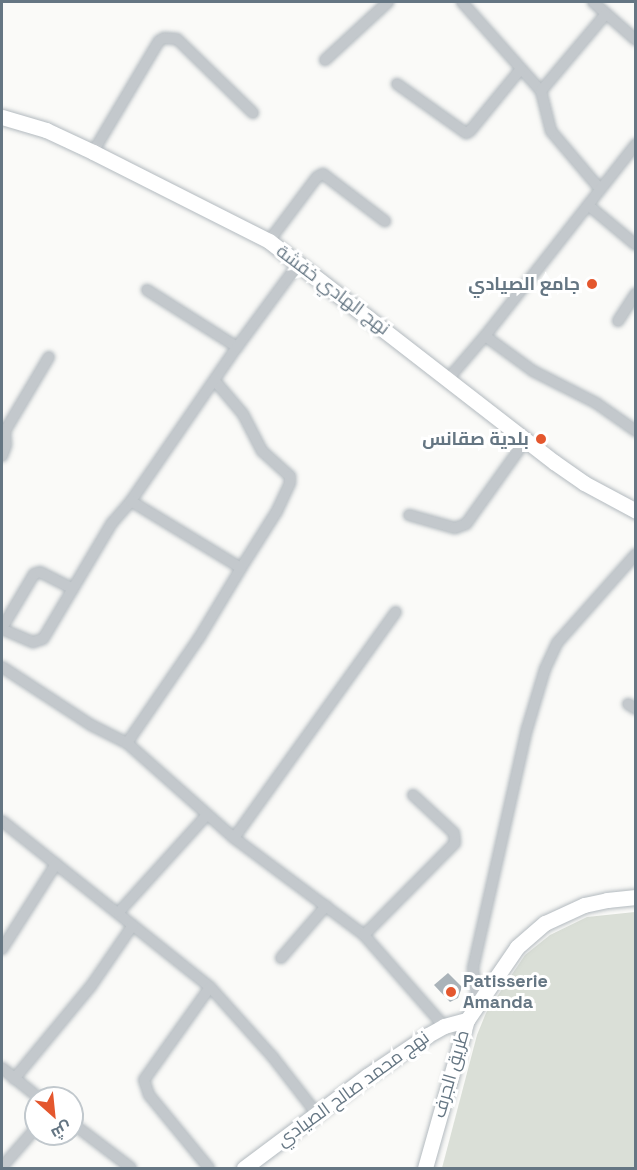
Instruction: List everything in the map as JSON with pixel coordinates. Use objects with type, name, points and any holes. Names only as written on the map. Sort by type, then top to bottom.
[{"type":"main road","name":"نهج الهادي خفشة","points":[[2,117],[46,130],[269,241],[584,483],[636,512]]},
{"type":"main road","name":"طريق الجرف","points":[[425,1168],[467,1020],[516,947],[545,923],[584,905],[636,897]]},
{"type":"main road","name":"نهج محمد صالح الصيادي","points":[[244,1168],[367,1076],[444,1026],[467,1020]]},
{"type":"street","points":[[325,60],[388,2]]},
{"type":"street","points":[[462,2],[541,91],[551,131],[600,189]]},
{"type":"street","points":[[593,2],[636,40]]},
{"type":"street","points":[[541,91],[605,15]]},
{"type":"street","points":[[93,152],[159,41],[164,38],[177,39],[254,113]]},
{"type":"street","points":[[397,84],[466,133],[520,70]]},
{"type":"street","points":[[448,379],[485,336],[636,144]]},
{"type":"street","points":[[269,241],[317,177],[323,174],[385,221]]},
{"type":"street","points":[[588,205],[636,244]]},
{"type":"street","points":[[73,589],[40,572],[34,574],[2,629],[38,642],[43,639],[73,589],[92,553],[299,263]]},
{"type":"street","points":[[147,290],[237,347]]},
{"type":"street","points":[[618,321],[636,293]]},
{"type":"street","points":[[485,336],[532,370],[596,404],[636,431]]},
{"type":"street","points":[[2,456],[6,445],[3,430],[49,357]]},
{"type":"street","points":[[128,743],[199,638],[277,511],[290,483],[290,476],[262,451],[243,414],[215,381]]},
{"type":"street","points":[[409,515],[455,528],[466,524],[526,440]]},
{"type":"street","points":[[131,501],[241,568]]},
{"type":"street","points":[[478,1001],[473,968],[526,729],[545,669],[557,643],[636,554]]},
{"type":"street","points":[[234,838],[396,612]]},
{"type":"street","points":[[2,667],[92,725],[128,743],[206,816],[364,935],[444,1026]]},
{"type":"street","points":[[364,935],[455,843],[454,833],[412,795]]},
{"type":"street","points":[[119,912],[206,816]]},
{"type":"street","points":[[2,821],[119,912],[210,987],[272,1056],[316,1114]]},
{"type":"street","points":[[2,949],[56,864]]},
{"type":"street","points":[[281,958],[326,906]]},
{"type":"street","points":[[14,1079],[91,986],[133,925]]},
{"type":"street","points":[[209,1168],[149,1095],[144,1080],[210,987]]},
{"type":"street","points":[[2,1068],[24,1087]]},
{"type":"street","points":[[84,1132],[131,1168]]},
{"type":"street","points":[[2,1167],[24,1142]]},
{"type":"shaded area","points":[[635,912],[635,1168],[442,1168],[477,1035],[486,1013],[525,955],[550,935],[587,917]]},
{"type":"building","name":"Patisserie Amanda","points":[[448,973],[462,987],[458,998],[450,1002],[434,985]]},
{"type":"place","name":"جامع الصيادي","points":[[592,284]]},
{"type":"place","name":"بلدية صقانس","points":[[541,439]]},
{"type":"place","name":"Patisserie Amanda","points":[[451,992]]}]
